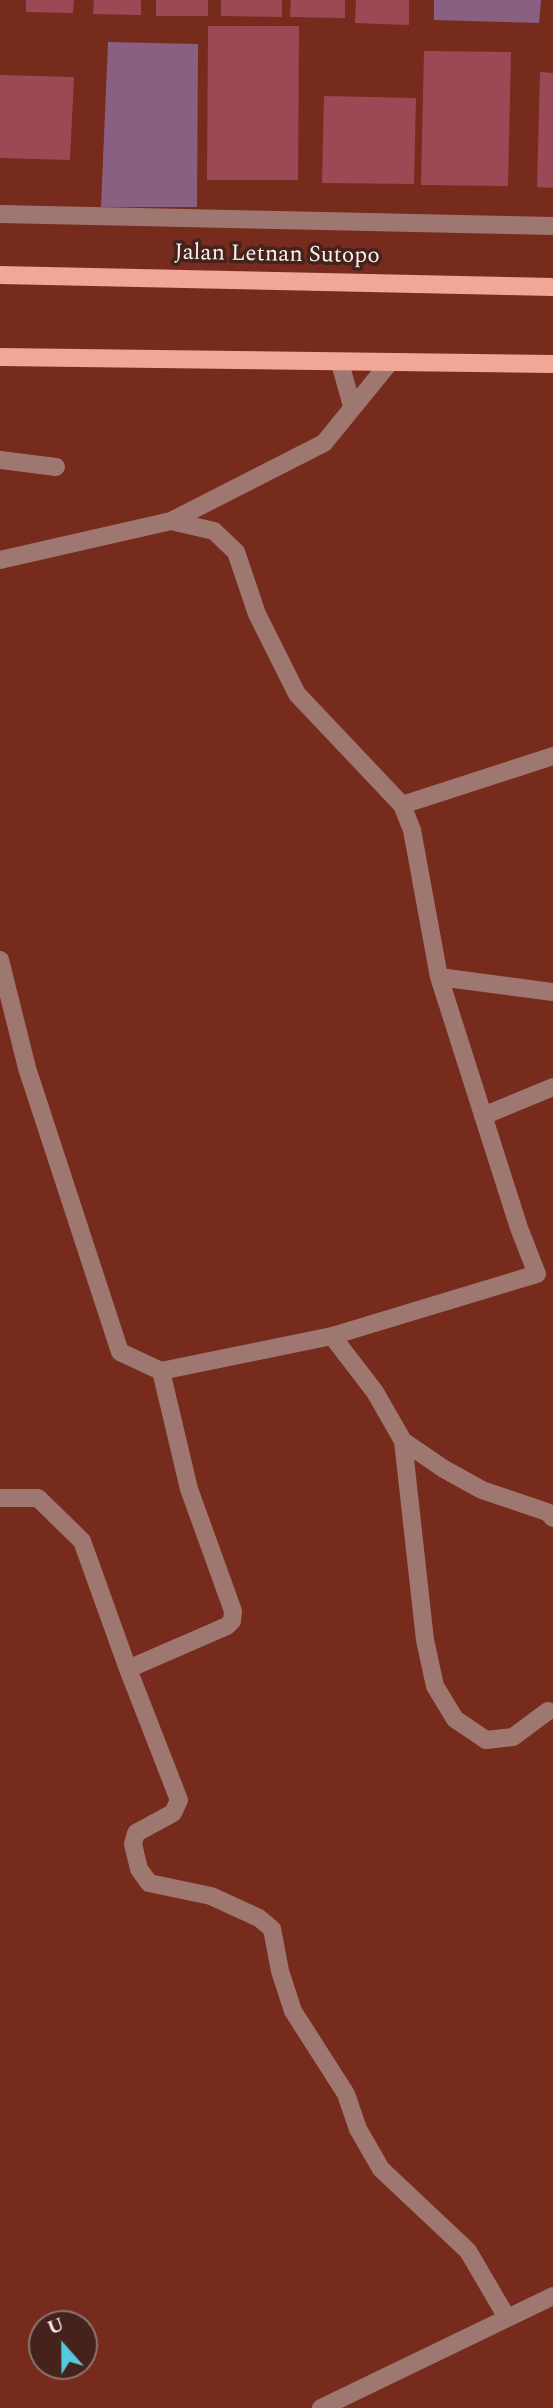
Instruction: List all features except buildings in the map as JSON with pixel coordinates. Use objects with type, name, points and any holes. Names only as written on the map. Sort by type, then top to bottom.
[{"type":"main road","name":"Jalan Letnan Sutopo","points":[[0,275],[553,287]]},
{"type":"main road","points":[[0,357],[553,364]]},
{"type":"street","points":[[0,214],[553,226]]},
{"type":"street","points":[[0,560],[171,521],[324,443],[390,362]]},
{"type":"street","points":[[340,363],[352,406]]},
{"type":"street","points":[[0,460],[56,467]]},
{"type":"street","points":[[0,960],[6,1011],[120,1352],[161,1371],[332,1336],[545,1273],[519,1228],[439,977],[412,830],[402,805],[297,694],[257,614],[232,546],[214,530],[171,521]]},
{"type":"street","points":[[402,805],[553,756]]},
{"type":"street","points":[[439,977],[553,992]]},
{"type":"street","points":[[483,1116],[553,1087]]},
{"type":"street","points":[[332,1336],[375,1392],[403,1441],[425,1640],[435,1686],[455,1719],[486,1740],[513,1737],[551,1715]]},
{"type":"street","points":[[128,1669],[227,1626],[232,1621],[233,1611],[189,1489],[161,1371]]},
{"type":"street","points":[[403,1441],[444,1469],[482,1490],[547,1512],[553,1518]]},
{"type":"street","points":[[0,1498],[38,1499],[82,1541],[178,1800],[173,1813],[136,1833],[134,1838],[143,1876],[159,1886],[211,1895],[259,1918],[272,1929],[279,1972],[293,2011],[346,2094],[358,2129],[381,2169],[468,2251],[506,2316]]},
{"type":"street","points":[[321,2408],[506,2316],[553,2296]]},
{"type":"shaded area","points":[[434,0],[541,0],[539,23],[434,20]]},
{"type":"shaded area","points":[[108,42],[198,44],[197,207],[101,207]]}]
